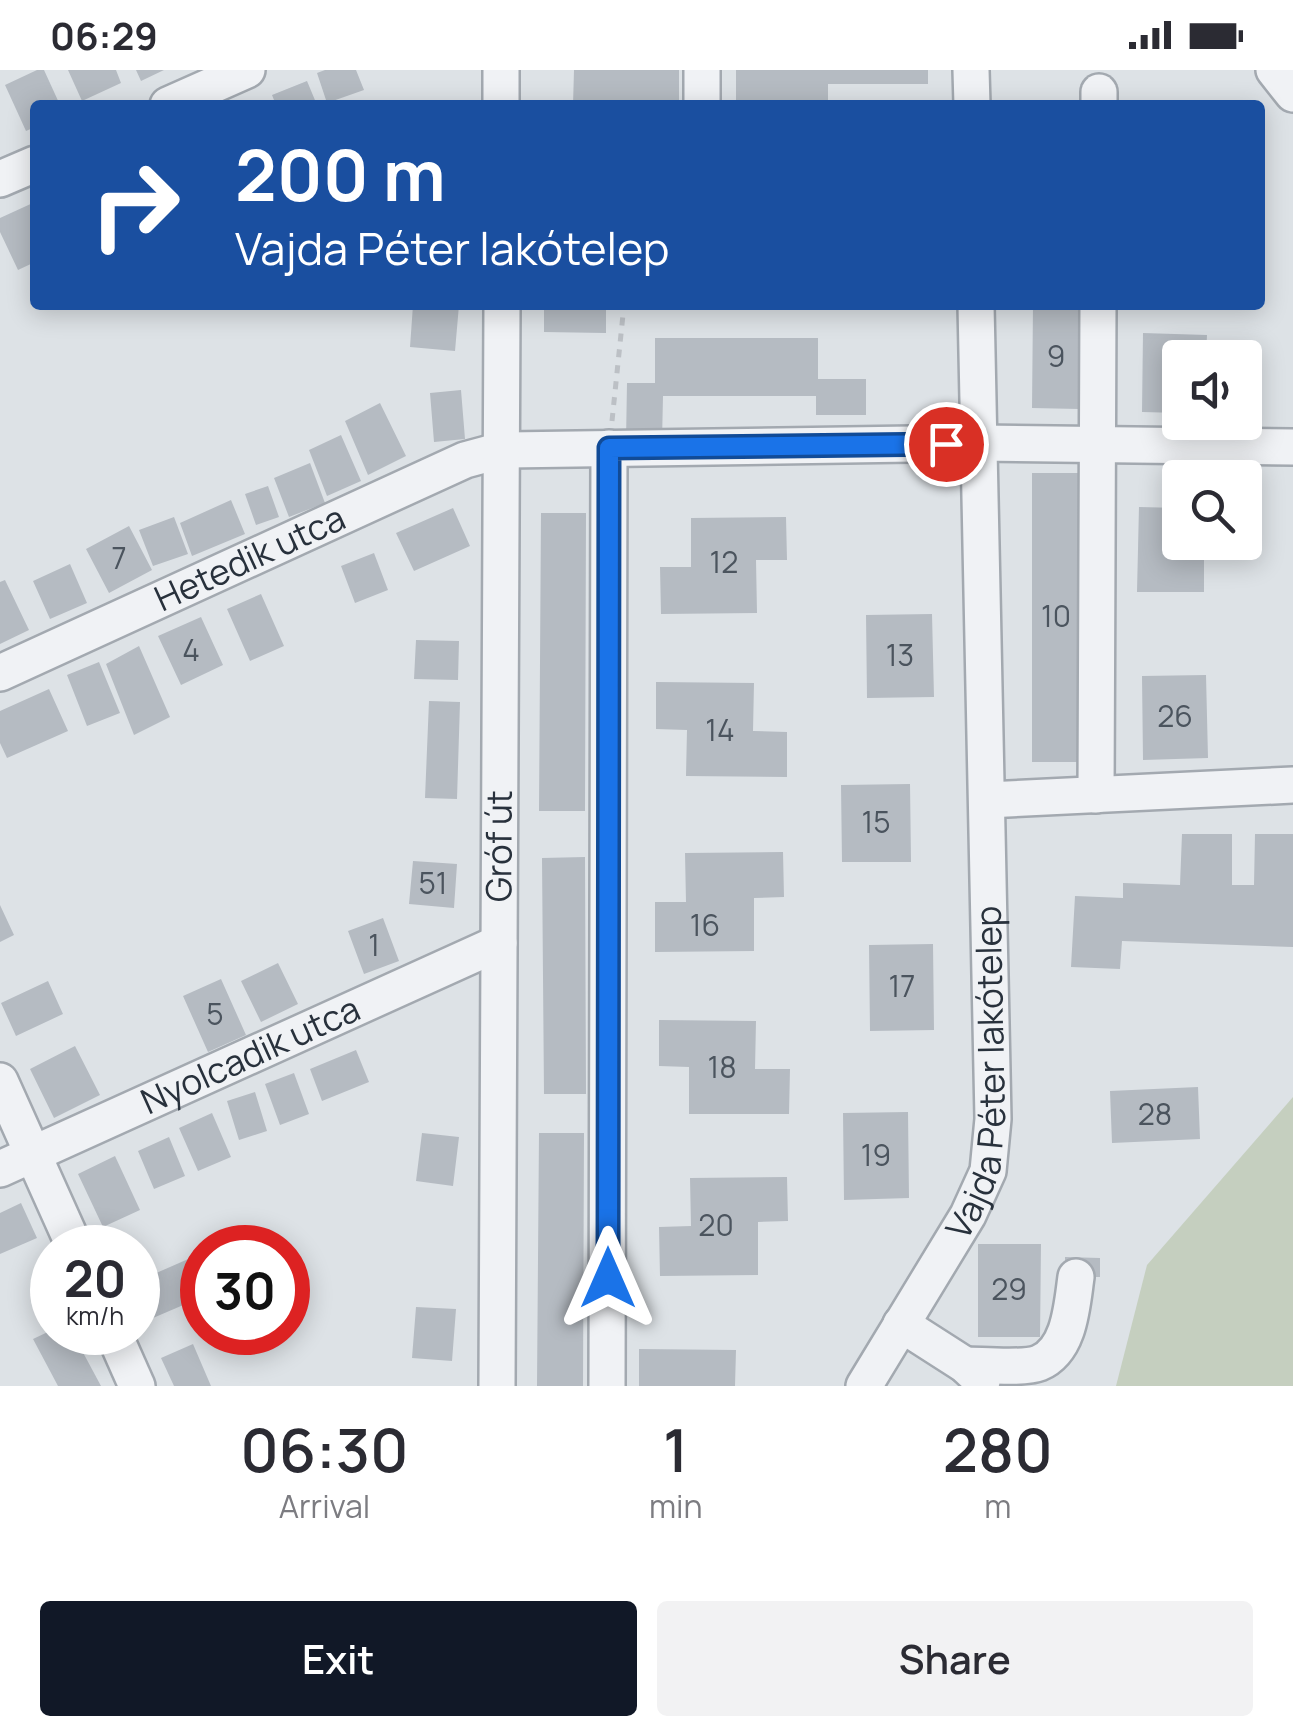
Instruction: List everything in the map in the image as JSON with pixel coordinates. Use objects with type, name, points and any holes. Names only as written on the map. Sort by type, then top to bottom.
[{"type":"street","points":[[179,100],[247,70]]},
{"type":"street","points":[[501,70],[501,100]]},
{"type":"street","points":[[702,70],[702,100]]},
{"type":"street","points":[[971,70],[972,100]]},
{"type":"street","points":[[1274,70],[1293,94]]},
{"type":"street","points":[[0,180],[30,166]]},
{"type":"street","name":"Gróf út","points":[[497,1386],[502,310]]},
{"type":"street","name":"Vajda Péter lakótelep","points":[[864,1386],[968,1216],[988,1172],[993,1119],[976,310]]},
{"type":"street","points":[[1096,794],[1098,310]]},
{"type":"street","points":[[502,450],[980,443],[1293,447]]},
{"type":"street","points":[[607,1386],[609,448]]},
{"type":"street","name":"Hetedik utca","points":[[0,673],[465,460],[502,450]]},
{"type":"street","points":[[987,800],[1293,786]]},
{"type":"street","name":"Nyolcadik utca","points":[[0,1169],[500,943]]},
{"type":"street","points":[[0,1081],[65,1225]]},
{"type":"street","points":[[901,1324],[976,1375],[1038,1363],[1059,1347],[1071,1314],[1076,1277]]},
{"type":"street","points":[[123,1355],[137,1386]]},
{"type":"path","points":[[609,448],[623,310]]},
{"type":"green space","points":[[1293,1097],[1293,1386],[1116,1386],[1147,1265]]},
{"type":"building","points":[[44,70],[58,100],[30,100],[30,129],[26,131],[5,85]]},
{"type":"building","points":[[68,70],[116,70],[121,83],[82,100]]},
{"type":"building","points":[[136,70],[164,70],[141,81]]},
{"type":"building","points":[[356,70],[364,90],[326,100],[317,73]]},
{"type":"building","points":[[574,70],[679,70],[679,100],[573,100]]},
{"type":"building","points":[[736,70],[928,70],[928,84],[828,84],[828,100],[736,100]]},
{"type":"building","points":[[307,81],[315,100],[274,100],[272,95]]},
{"type":"building","points":[[30,204],[30,264],[18,270],[0,232],[0,218]]},
{"type":"building","points":[[413,310],[459,310],[455,351],[410,347]]},
{"type":"building","points":[[544,310],[606,310],[606,333],[544,332]]},
{"type":"building","points":[[1033,310],[1080,310],[1079,409],[1032,408]]},
{"type":"building","points":[[1143,333],[1207,335],[1207,340],[1162,340],[1162,413],[1142,412]]},
{"type":"building","points":[[655,338],[818,338],[818,379],[866,379],[866,415],[816,415],[816,396],[663,396],[662,441],[626,441],[627,383],[655,383]]},
{"type":"building","points":[[461,390],[465,439],[434,442],[430,393]]},
{"type":"building","points":[[380,403],[406,456],[368,475],[345,421]]},
{"type":"building","points":[[341,435],[361,481],[327,496],[309,450]]},
{"type":"building","points":[[310,463],[325,503],[289,517],[274,478]]},
{"type":"building","points":[[1032,473],[1079,473],[1080,762],[1032,762]]},
{"type":"building","points":[[268,486],[279,517],[256,525],[245,494]]},
{"type":"building","points":[[231,500],[245,534],[192,556],[180,523]]},
{"type":"building","points":[[1139,507],[1162,508],[1162,560],[1204,560],[1204,592],[1137,592]]},
{"type":"building","points":[[453,508],[470,546],[414,571],[396,533]]},
{"type":"building","points":[[541,513],[586,513],[585,811],[539,811]]},
{"type":"building","points":[[174,517],[188,554],[153,566],[139,530]]},
{"type":"building","points":[[786,517],[787,560],[756,560],[757,613],[661,614],[660,567],[691,567],[691,518]]},
{"type":"building","points":[[129,526],[152,570],[109,593],[86,549]]},
{"type":"building","points":[[374,553],[388,590],[355,603],[341,566]]},
{"type":"building","points":[[70,564],[87,603],[50,619],[33,581]]},
{"type":"building","points":[[5,580],[29,630],[0,644],[0,582]]},
{"type":"building","points":[[261,594],[284,646],[250,661],[227,609]]},
{"type":"building","points":[[932,614],[934,697],[867,698],[866,615]]},
{"type":"building","points":[[201,617],[223,665],[181,685],[158,636]]},
{"type":"building","points":[[416,640],[459,641],[458,680],[414,679]]},
{"type":"building","points":[[139,646],[170,717],[134,735],[106,664]]},
{"type":"building","points":[[99,662],[120,713],[87,726],[67,675]]},
{"type":"building","points":[[1206,675],[1208,758],[1143,760],[1142,676]]},
{"type":"building","points":[[656,682],[754,683],[753,731],[787,732],[787,777],[686,776],[687,730],[656,729]]},
{"type":"building","points":[[49,689],[68,731],[7,758],[0,743],[0,711]]},
{"type":"building","points":[[429,701],[460,702],[457,799],[425,798]]},
{"type":"building","points":[[910,784],[911,862],[842,862],[841,785]]},
{"type":"building","points":[[1182,834],[1232,834],[1232,885],[1254,885],[1255,834],[1293,834],[1293,947],[1122,941],[1120,969],[1071,967],[1075,896],[1123,898],[1123,883],[1180,885]]},
{"type":"building","points":[[783,852],[784,897],[754,898],[754,951],[655,952],[655,902],[686,902],[685,853]]},
{"type":"building","points":[[585,857],[586,1094],[544,1094],[542,858]]},
{"type":"building","points":[[413,861],[457,864],[454,908],[409,904]]},
{"type":"building","points":[[0,905],[14,935],[0,942]]},
{"type":"building","points":[[383,918],[399,961],[364,974],[348,931]]},
{"type":"building","points":[[933,944],[934,1030],[870,1031],[869,945]]},
{"type":"building","points":[[278,963],[298,1004],[261,1022],[241,981]]},
{"type":"building","points":[[221,979],[246,1035],[208,1052],[183,996]]},
{"type":"building","points":[[48,981],[63,1014],[16,1036],[1,1003]]},
{"type":"building","points":[[659,1020],[756,1021],[755,1069],[790,1069],[789,1114],[689,1114],[689,1067],[659,1066]]},
{"type":"building","points":[[75,1046],[100,1095],[54,1118],[30,1069]]},
{"type":"building","points":[[356,1050],[369,1082],[322,1101],[310,1069]]},
{"type":"building","points":[[294,1073],[309,1114],[280,1125],[265,1084]]},
{"type":"building","points":[[1198,1087],[1200,1139],[1112,1143],[1110,1091]]},
{"type":"building","points":[[255,1092],[267,1131],[239,1140],[227,1101]]},
{"type":"building","points":[[908,1112],[909,1198],[844,1200],[843,1113]]},
{"type":"building","points":[[212,1113],[231,1157],[198,1171],[179,1128]]},
{"type":"building","points":[[422,1133],[459,1137],[453,1186],[416,1181]]},
{"type":"building","points":[[539,1133],[584,1133],[583,1386],[537,1386]]},
{"type":"building","points":[[169,1137],[185,1176],[154,1189],[138,1151]]},
{"type":"building","points":[[115,1156],[140,1210],[102,1225],[78,1174]]},
{"type":"building","points":[[787,1177],[788,1221],[758,1222],[758,1275],[660,1276],[659,1227],[691,1226],[690,1178]]},
{"type":"building","points":[[21,1203],[31,1225],[30,1241],[0,1254],[0,1213]]},
{"type":"building","points":[[978,1244],[1041,1244],[1040,1337],[978,1337]]},
{"type":"building","points":[[1065,1257],[1100,1258],[1100,1277],[1065,1277]]},
{"type":"building","points":[[180,1263],[180,1306],[160,1315],[160,1271]]},
{"type":"building","points":[[416,1307],[456,1309],[452,1361],[412,1358]]},
{"type":"building","points":[[639,1349],[736,1350],[735,1386],[639,1386]]},
{"type":"building","points":[[180,1350],[180,1355],[198,1355],[211,1386],[174,1386],[161,1358]]},
{"type":"building","points":[[42,1355],[84,1355],[101,1386],[58,1386]]},
{"type":"route","points":[[608,1278],[609,448],[946,444]]}]
